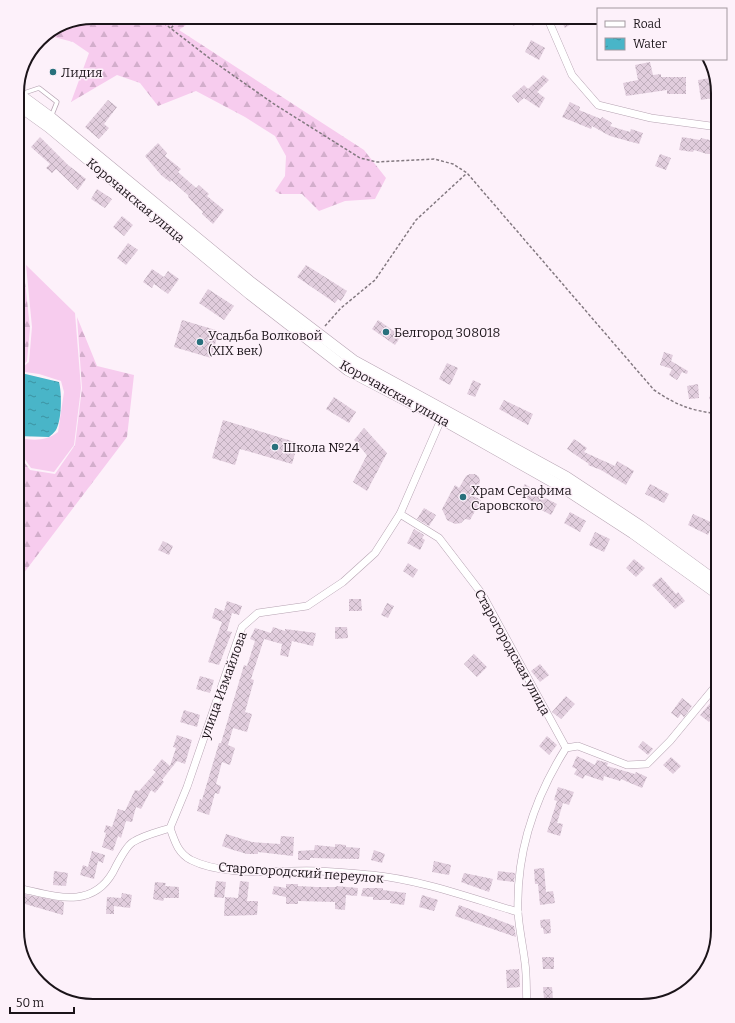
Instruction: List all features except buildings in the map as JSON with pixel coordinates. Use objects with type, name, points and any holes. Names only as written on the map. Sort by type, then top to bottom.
[{"type":"main road","name":"Корочанская улица","points":[[24,101],[51,118],[249,281],[354,361],[444,414],[564,488],[633,533],[711,589]]},
{"type":"main road","name":"Корочанская улица","points":[[24,103],[49,127],[250,294],[348,370],[444,414],[566,477],[640,526],[711,578]]},
{"type":"street","points":[[550,24],[572,75],[598,105],[651,118],[711,126]]},
{"type":"street","name":"улица Измайлова","points":[[170,828],[187,787],[242,627],[258,613],[307,606],[344,582],[375,553],[400,514],[444,414]]},
{"type":"street","name":"Старогородская улица","points":[[400,514],[440,538],[482,594],[566,748]]},
{"type":"street","points":[[527,999],[526,966],[518,912],[520,864],[532,815],[549,774],[566,748],[578,746],[627,765],[647,764],[670,740],[711,691]]},
{"type":"street","points":[[24,889],[75,898],[94,892],[109,879],[132,842],[170,828]]},
{"type":"street","name":"Старогородский переулок","points":[[170,828],[177,849],[190,859],[207,865],[236,870],[320,871],[373,875],[419,883],[518,912]]},
{"type":"lane","points":[[24,94],[39,88],[58,102],[51,118]]},
{"type":"path","points":[[164,24],[217,64],[274,104],[360,158],[377,162],[434,159],[453,164],[466,173],[654,390],[674,404],[711,413]]},
{"type":"path","points":[[170,29],[175,24]]},
{"type":"path","points":[[323,329],[341,308],[375,280],[416,220],[466,173]]},
{"type":"green space","points":[[187,24],[179,30],[364,150],[386,178],[375,199],[345,201],[319,211],[302,194],[280,194],[275,191],[285,176],[286,156],[275,136],[245,117],[196,91],[158,106],[140,83],[117,75],[71,102],[89,53],[73,42],[54,37],[42,46],[44,44],[55,36],[66,29],[79,25]]},
{"type":"green space","points":[[26,265],[75,313],[81,388],[74,445],[54,472],[31,468],[24,458],[24,439],[44,439],[58,432],[64,392],[61,381],[39,374],[24,372],[24,366],[29,362],[32,327]]},
{"type":"green space","points":[[24,272],[30,328],[27,361],[24,364]]},
{"type":"green space","points":[[77,317],[97,366],[134,375],[127,437],[24,573],[24,462],[30,470],[55,474],[75,445],[82,388]]},
{"type":"water","points":[[24,374],[59,382],[61,399],[58,426],[49,437],[24,436]]},
{"type":"place","name":"Лидия","points":[[53,72]]},
{"type":"place","name":"Белгород 308018","points":[[386,332]]},
{"type":"place","name":"Усадьба Волковой (XIX век)","points":[[200,342]]},
{"type":"place","name":"Школа №24","points":[[275,447]]},
{"type":"place","name":"Храм Серафима Саровского","points":[[463,497]]}]
